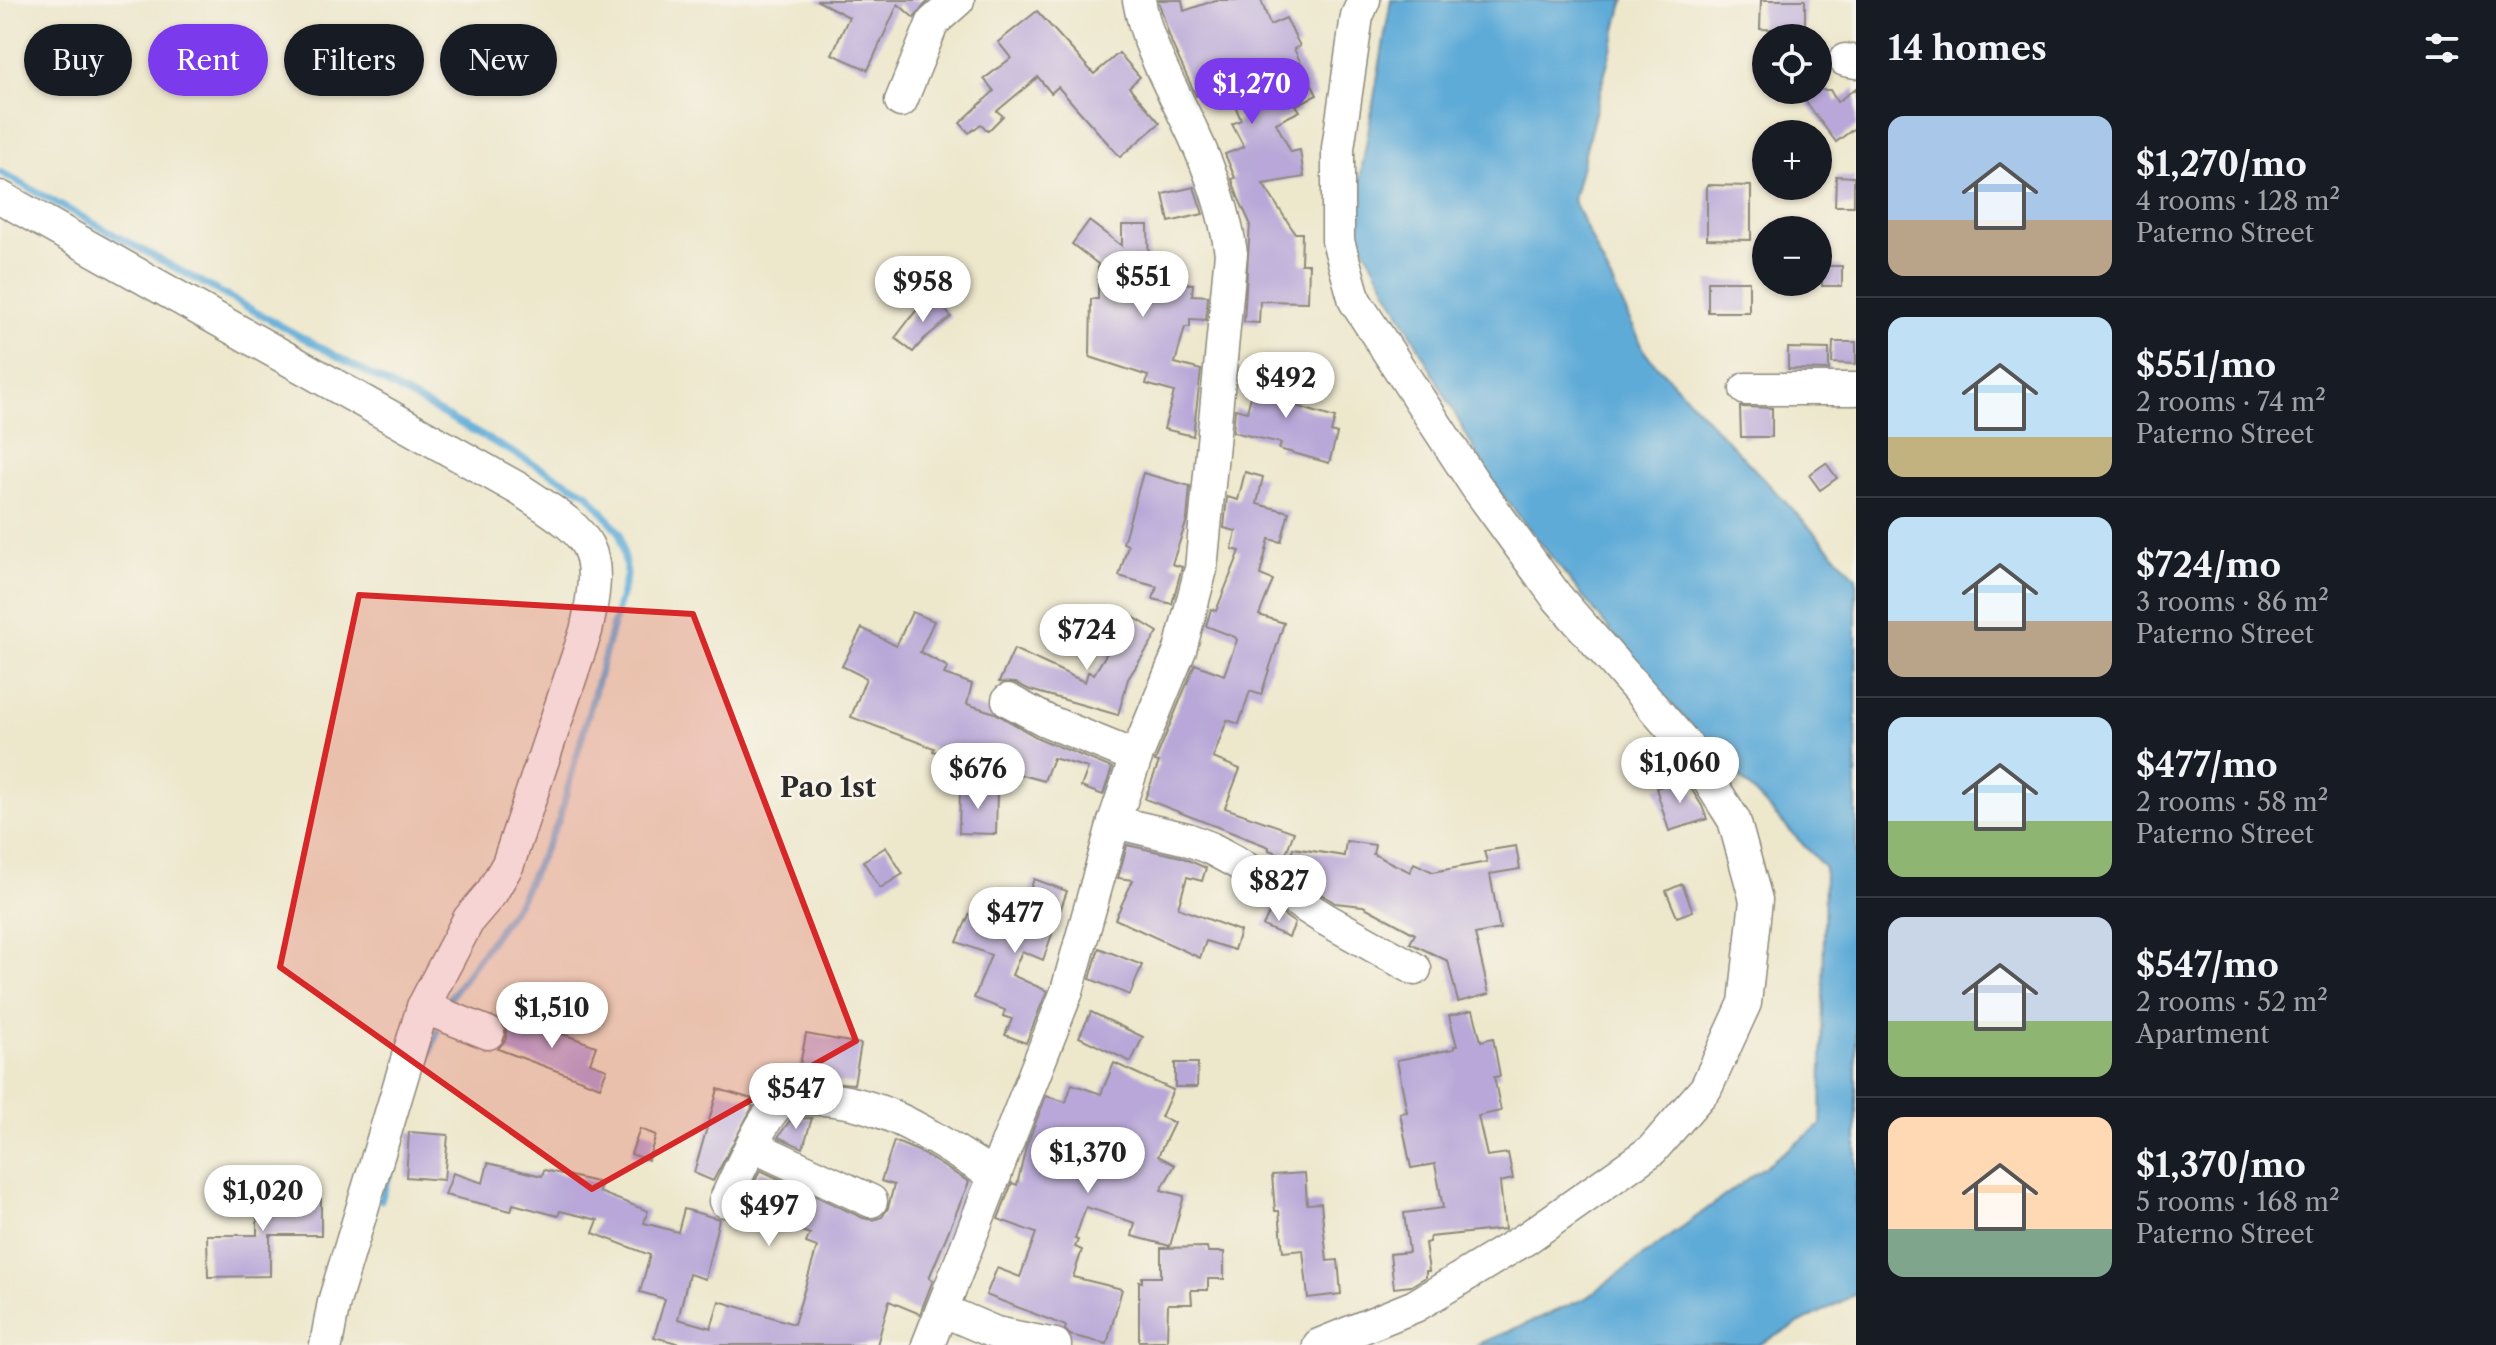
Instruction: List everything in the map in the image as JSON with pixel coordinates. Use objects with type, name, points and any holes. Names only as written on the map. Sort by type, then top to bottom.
[{"type":"street","points":[[901,101],[933,22],[958,0]]},
{"type":"street","points":[[928,1345],[1067,991],[1114,822],[1136,757],[1180,650],[1201,569],[1231,253],[1228,229],[1202,153],[1155,55],[1139,0]]},
{"type":"street","points":[[1319,1345],[1415,1306],[1527,1238],[1652,1150],[1706,1088],[1745,1003],[1756,900],[1734,820],[1687,746],[1556,596],[1476,486],[1355,301],[1338,241],[1338,148],[1357,16],[1364,0]]},
{"type":"street","points":[[0,197],[519,489],[584,538],[593,553],[595,577],[586,631],[508,864],[492,892],[469,919],[423,1007],[334,1302],[326,1345]]},
{"type":"street","points":[[1746,389],[1856,389]]},
{"type":"street","points":[[1008,700],[1045,720],[1136,757]]},
{"type":"street","points":[[1114,822],[1187,839],[1210,848],[1325,919],[1415,969]]},
{"type":"street","points":[[423,1007],[488,1033]]},
{"type":"street","points":[[725,1201],[777,1105],[786,1100],[814,1098],[867,1106],[893,1115],[995,1176]]},
{"type":"street","points":[[753,1146],[871,1201]]},
{"type":"street","points":[[942,1310],[996,1333],[1055,1345]]},
{"type":"highlighted area","points":[[359,595],[693,614],[856,1041],[592,1189],[280,967]]},
{"type":"water","points":[[1391,0],[1626,0],[1573,200],[1646,354],[1856,577],[1856,1294],[1758,1345],[1476,1345],[1586,1298],[1821,1125],[1825,868],[1655,687],[1492,482],[1352,225]]},
{"type":"building","points":[[816,0],[929,0],[914,18],[898,4],[868,70],[832,54],[849,17]]},
{"type":"building","points":[[1158,0],[1182,0],[1184,11],[1216,0],[1261,0],[1270,25],[1286,18],[1300,46],[1294,49],[1317,95],[1296,105],[1300,111],[1276,123],[1291,152],[1300,150],[1304,177],[1263,184],[1295,233],[1302,233],[1301,264],[1309,264],[1308,302],[1260,301],[1259,323],[1244,322],[1250,223],[1238,197],[1232,179],[1235,178],[1225,154],[1244,147],[1232,124],[1241,120],[1226,83],[1196,96],[1172,44]]},
{"type":"building","points":[[1761,0],[1805,0],[1805,24],[1760,24]]},
{"type":"building","points":[[1037,11],[1094,74],[1119,53],[1140,77],[1129,87],[1160,123],[1120,157],[1058,87],[1051,93],[1038,77],[997,111],[1003,116],[988,131],[981,124],[969,133],[960,123],[994,91],[984,79],[1011,58],[998,42]]},
{"type":"building","points":[[1856,88],[1856,127],[1836,142],[1832,137],[1832,120],[1820,120],[1808,104],[1832,104],[1832,93],[1837,102]]},
{"type":"building","points":[[1836,176],[1854,177],[1854,206],[1835,206]]},
{"type":"building","points":[[1707,185],[1751,186],[1751,240],[1707,239]]},
{"type":"building","points":[[1194,187],[1203,214],[1169,222],[1163,194]]},
{"type":"building","points":[[1089,221],[1122,246],[1122,225],[1148,225],[1149,281],[1193,284],[1192,295],[1208,296],[1206,320],[1190,319],[1190,327],[1185,327],[1175,363],[1201,370],[1193,436],[1164,429],[1174,392],[1146,384],[1148,376],[1090,357],[1091,299],[1098,299],[1098,264],[1072,244]]},
{"type":"building","points":[[1832,266],[1842,266],[1842,286],[1832,286]]},
{"type":"building","points":[[1708,281],[1749,281],[1749,312],[1708,312]]},
{"type":"building","points":[[935,296],[951,317],[913,352],[895,338],[915,312]]},
{"type":"building","points":[[1833,342],[1856,342],[1856,364],[1832,363]]},
{"type":"building","points":[[1788,348],[1829,349],[1829,370],[1788,369]]},
{"type":"building","points":[[1285,375],[1303,380],[1296,406],[1335,418],[1331,432],[1337,434],[1329,463],[1279,449],[1281,443],[1233,432],[1235,409],[1247,412],[1256,376],[1283,382]]},
{"type":"building","points":[[1740,407],[1772,408],[1772,437],[1741,437]]},
{"type":"building","points":[[1826,463],[1837,478],[1820,490],[1809,475]]},
{"type":"building","points":[[1245,472],[1263,477],[1257,504],[1289,512],[1281,542],[1269,539],[1260,575],[1273,580],[1259,615],[1284,623],[1261,695],[1250,691],[1239,724],[1227,720],[1213,758],[1240,769],[1225,808],[1294,832],[1285,856],[1145,799],[1159,762],[1155,761],[1195,664],[1224,675],[1237,640],[1206,626],[1211,609],[1216,611],[1240,551],[1232,549],[1236,531],[1224,528],[1227,497],[1238,500]]},
{"type":"building","points":[[1143,473],[1190,486],[1187,520],[1172,564],[1182,567],[1172,604],[1153,599],[1157,587],[1119,576],[1128,545],[1123,543]]},
{"type":"building","points":[[912,612],[934,621],[920,652],[948,667],[944,674],[972,684],[967,704],[995,713],[1038,738],[1112,768],[1103,795],[1081,787],[1088,768],[1053,758],[1044,781],[933,751],[934,748],[851,717],[866,678],[842,666],[862,628],[896,646]]},
{"type":"building","points":[[1130,615],[1158,632],[1128,679],[1118,715],[1030,690],[1016,683],[999,682],[1014,649],[1085,682],[1088,672],[1094,674]]},
{"type":"building","points":[[1685,779],[1707,819],[1669,831],[1656,788]]},
{"type":"building","points":[[960,788],[997,789],[996,834],[959,833]]},
{"type":"building","points":[[1346,841],[1375,845],[1373,854],[1410,872],[1414,863],[1433,872],[1487,862],[1484,851],[1516,846],[1520,869],[1490,874],[1500,929],[1475,934],[1489,994],[1458,1002],[1448,961],[1410,943],[1415,934],[1363,906],[1335,903],[1287,872],[1293,848],[1344,856]]},
{"type":"building","points":[[1127,845],[1181,857],[1206,868],[1202,881],[1187,877],[1178,908],[1240,931],[1234,950],[1206,941],[1200,958],[1115,919],[1133,880],[1118,878]]},
{"type":"building","points":[[886,847],[903,874],[880,888],[863,861]]},
{"type":"building","points":[[1034,879],[1067,891],[1043,960],[1022,951],[1012,975],[1047,991],[1026,1043],[1005,1035],[1012,1019],[1003,1016],[1005,1010],[974,998],[991,955],[957,942],[972,908],[1017,926]]},
{"type":"building","points":[[1682,884],[1693,911],[1677,917],[1666,891]]},
{"type":"building","points":[[1272,907],[1295,923],[1289,937],[1263,926]]},
{"type":"building","points":[[1099,948],[1142,965],[1130,995],[1090,979]]},
{"type":"building","points":[[1473,1010],[1481,1041],[1493,1038],[1500,1076],[1494,1077],[1501,1111],[1478,1116],[1487,1156],[1508,1153],[1513,1179],[1500,1182],[1505,1229],[1430,1237],[1430,1242],[1425,1243],[1429,1271],[1426,1271],[1426,1277],[1411,1286],[1394,1288],[1390,1254],[1409,1252],[1404,1213],[1443,1208],[1435,1164],[1411,1168],[1400,1113],[1407,1112],[1397,1060],[1454,1049],[1457,1046],[1449,1016]]},
{"type":"building","points":[[1091,1012],[1143,1037],[1131,1062],[1079,1037]]},
{"type":"building","points":[[510,1015],[596,1046],[590,1063],[607,1069],[600,1087],[498,1049],[506,1039]]},
{"type":"building","points":[[806,1034],[861,1044],[854,1084],[797,1080]]},
{"type":"building","points":[[1114,1063],[1173,1090],[1161,1117],[1174,1123],[1158,1156],[1175,1165],[1161,1190],[1184,1196],[1170,1246],[1132,1236],[1135,1223],[1086,1207],[1075,1239],[1078,1240],[1075,1247],[1082,1250],[1073,1277],[1122,1289],[1107,1344],[1070,1335],[1065,1330],[1066,1326],[986,1295],[997,1268],[1020,1277],[1036,1233],[998,1219],[1012,1183],[1017,1185],[1026,1147],[1046,1096],[1066,1102],[1072,1084],[1101,1094]]},
{"type":"building","points":[[1175,1063],[1198,1063],[1197,1087],[1175,1087]]},
{"type":"building","points":[[718,1089],[752,1099],[750,1105],[753,1106],[713,1181],[694,1173]]},
{"type":"building","points":[[812,1118],[803,1148],[778,1137],[791,1119]]},
{"type":"building","points":[[640,1129],[656,1135],[648,1160],[631,1154]]},
{"type":"building","points":[[409,1132],[448,1135],[444,1180],[406,1177]]},
{"type":"building","points":[[894,1141],[918,1151],[969,1182],[929,1278],[933,1280],[920,1314],[889,1301],[877,1345],[685,1345],[654,1337],[665,1299],[640,1292],[650,1255],[593,1233],[598,1220],[560,1211],[558,1216],[513,1204],[511,1211],[445,1195],[453,1173],[483,1183],[488,1163],[542,1176],[544,1170],[601,1183],[599,1192],[648,1211],[644,1223],[678,1232],[684,1209],[719,1219],[705,1279],[689,1274],[678,1319],[711,1328],[719,1301],[794,1324],[817,1247],[806,1243],[810,1234],[742,1209],[760,1170],[873,1220],[882,1217],[888,1208],[894,1185],[881,1181]]},
{"type":"building","points":[[1305,1173],[1307,1204],[1321,1203],[1327,1261],[1338,1260],[1341,1294],[1308,1298],[1303,1250],[1283,1252],[1272,1175]]},
{"type":"building","points":[[257,1184],[292,1184],[292,1199],[321,1199],[321,1235],[270,1235],[270,1276],[208,1277],[207,1235],[257,1235]]},
{"type":"building","points":[[1207,1247],[1208,1252],[1224,1252],[1224,1279],[1208,1279],[1208,1290],[1191,1290],[1192,1304],[1168,1304],[1167,1341],[1139,1341],[1139,1281],[1142,1282],[1142,1277],[1161,1277],[1161,1248]]},
{"type":"waterway","points":[[0,172],[587,493],[620,533],[627,574],[559,820],[519,901],[447,1002]]},
{"type":"waterway","points":[[381,1200],[437,1032]]},
{"type":"district","name":"Pao 1st","points":[[828,787]]}]
